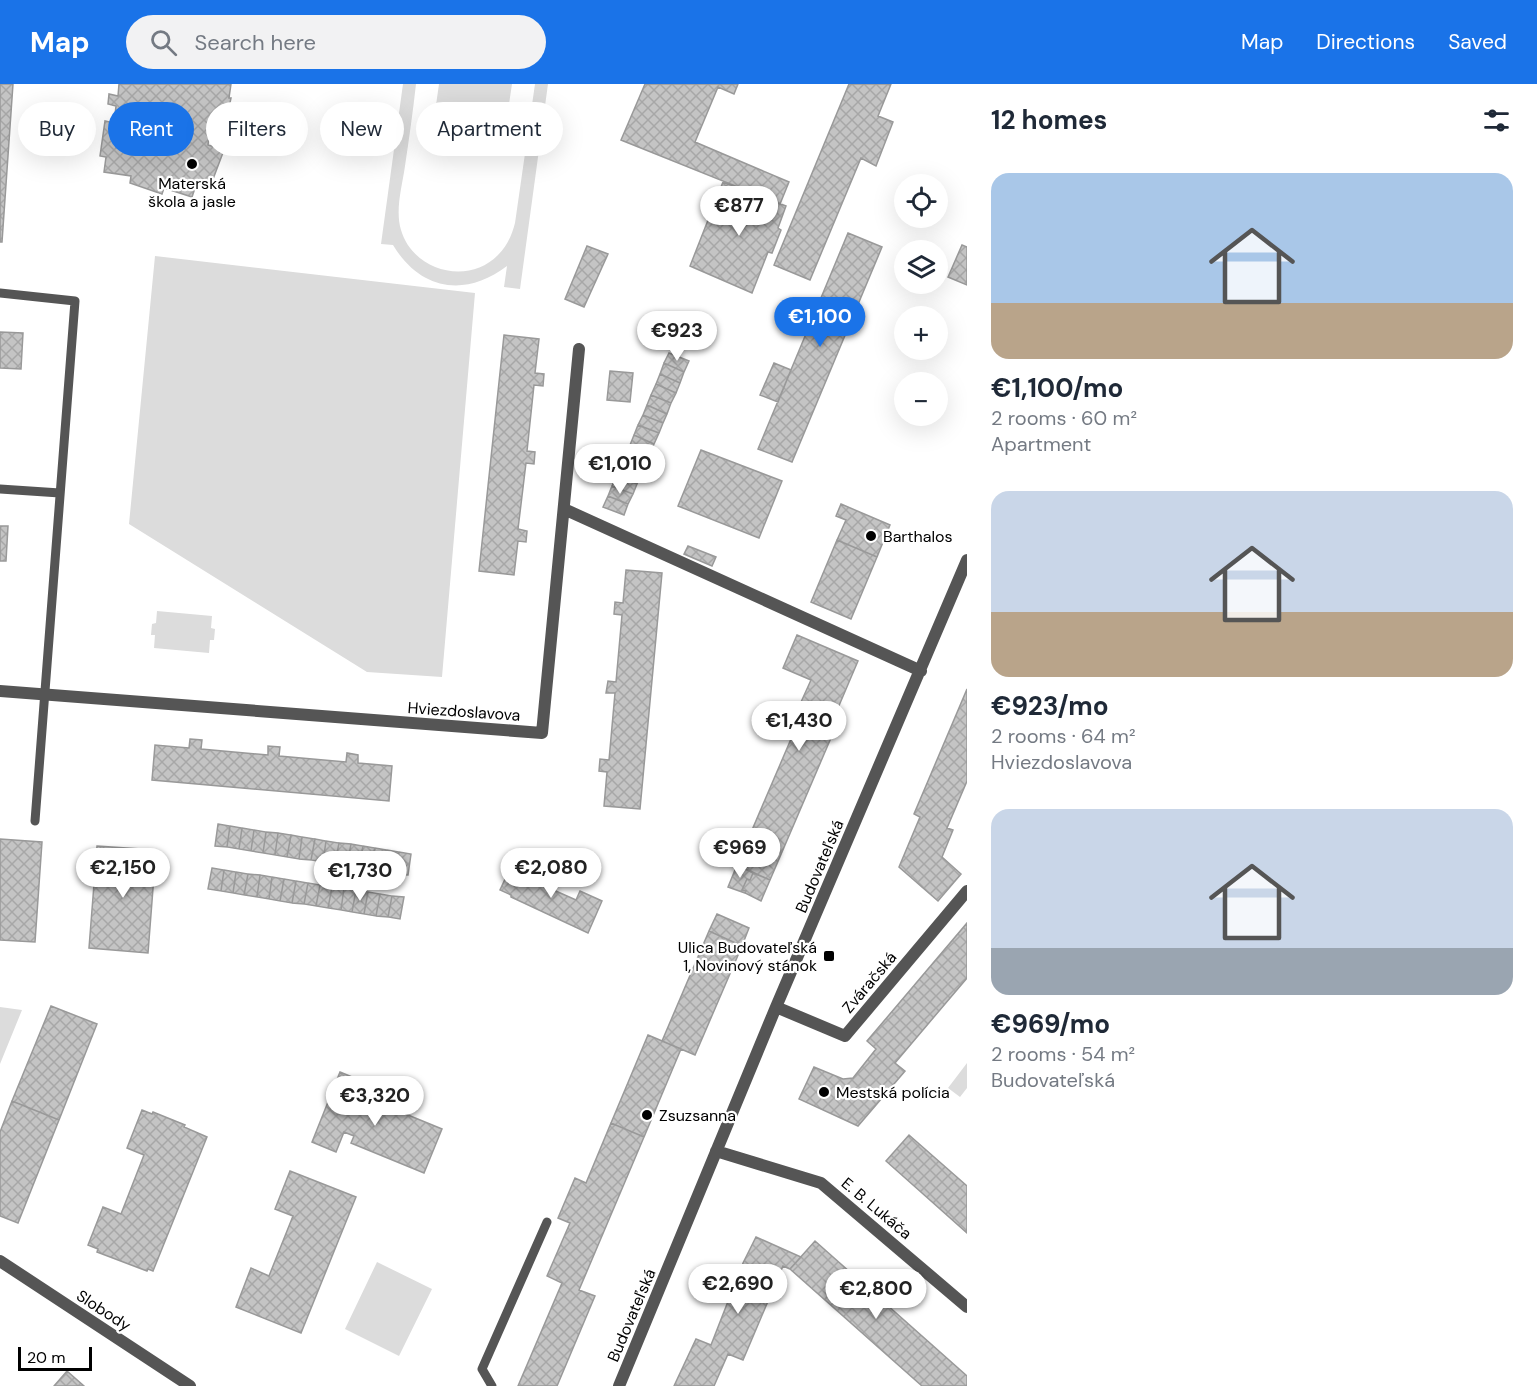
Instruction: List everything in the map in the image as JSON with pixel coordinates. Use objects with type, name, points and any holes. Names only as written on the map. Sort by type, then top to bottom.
[{"type":"street","name":"Hviezdoslavova","points":[[0,691],[542,733],[579,349]]},
{"type":"street","points":[[564,509],[921,670]]},
{"type":"street","name":"Budovateľská","points":[[619,1386],[776,1007],[967,560]]},
{"type":"street","name":"Zváračská","points":[[776,1007],[845,1036],[967,891]]},
{"type":"street","name":"E. B. Lukáča","points":[[716,1151],[821,1183],[967,1307]]},
{"type":"street","name":"Slobody","points":[[0,1261],[190,1386]]},
{"type":"lane","points":[[0,293],[75,301],[35,821]]},
{"type":"lane","points":[[0,489],[60,493]]},
{"type":"lane","points":[[492,1386],[482,1370],[547,1222]]},
{"type":"shaded area","points":[[403,84],[416,84],[400,198],[401,230],[407,244],[417,256],[443,270],[457,272],[486,265],[504,248],[515,223],[525,156],[538,156],[520,289],[504,287],[507,266],[475,283],[444,284],[430,280],[416,272],[393,245],[381,244],[393,156],[404,156],[404,102],[401,102]]},
{"type":"shaded area","points":[[439,84],[512,84],[509,102],[436,102]]},
{"type":"shaded area","points":[[535,84],[548,84],[546,102],[532,102]]},
{"type":"shaded area","points":[[155,256],[475,293],[442,677],[367,672],[129,524]]},
{"type":"shaded area","points":[[157,611],[212,616],[211,628],[215,629],[214,640],[210,640],[209,653],[154,648],[155,635],[151,635],[152,624],[156,623]]},
{"type":"shaded area","points":[[0,1007],[22,1010],[0,1064]]},
{"type":"shaded area","points":[[967,1063],[967,1088],[960,1097],[948,1088]]},
{"type":"shaded area","points":[[377,1262],[432,1289],[399,1356],[345,1329]]},
{"type":"building","points":[[0,84],[13,84],[2,242],[0,242]]},
{"type":"building","points":[[119,84],[231,84],[230,102],[206,102],[206,156],[222,156],[210,187],[197,182],[192,197],[164,188],[162,194],[130,183],[131,176],[104,172],[106,157],[100,156],[105,121],[108,122],[108,156],[194,156],[194,102],[108,102],[109,94],[118,96]]},
{"type":"building","points":[[645,84],[738,84],[734,94],[718,87],[695,142],[789,182],[780,204],[621,140]]},
{"type":"building","points":[[849,84],[891,84],[878,116],[893,122],[876,166],[861,158],[810,280],[774,265]]},
{"type":"building","points":[[723,182],[786,206],[778,228],[781,230],[772,253],[768,252],[752,293],[690,266]]},
{"type":"building","points":[[848,233],[882,247],[792,462],[758,449]]},
{"type":"building","points":[[962,245],[967,247],[967,285],[948,277]]},
{"type":"building","points":[[587,246],[608,254],[584,307],[565,299]]},
{"type":"building","points":[[0,332],[23,333],[21,369],[0,368]]},
{"type":"building","points":[[504,335],[539,339],[535,373],[544,374],[543,386],[534,385],[527,451],[535,452],[534,464],[526,463],[518,529],[527,531],[526,542],[518,541],[514,575],[479,571]]},
{"type":"building","points":[[669,353],[689,361],[684,372],[664,363]]},
{"type":"building","points":[[664,363],[684,372],[680,383],[660,374]]},
{"type":"building","points":[[774,363],[791,370],[778,402],[760,395]]},
{"type":"building","points":[[610,371],[633,373],[630,402],[607,400]]},
{"type":"building","points":[[660,374],[680,383],[676,393],[656,384]]},
{"type":"building","points":[[656,384],[676,393],[671,403],[651,395]]},
{"type":"building","points":[[651,395],[671,403],[667,414],[647,405]]},
{"type":"building","points":[[647,405],[667,414],[663,423],[643,415]]},
{"type":"building","points":[[643,415],[663,423],[659,433],[638,425]]},
{"type":"building","points":[[638,425],[659,433],[654,444],[634,435]]},
{"type":"building","points":[[634,435],[654,444],[650,454],[630,445]]},
{"type":"building","points":[[630,445],[650,454],[645,464],[625,456]]},
{"type":"building","points":[[701,450],[782,481],[759,538],[678,506]]},
{"type":"building","points":[[625,456],[645,464],[641,474],[621,465]]},
{"type":"building","points":[[621,465],[641,474],[637,484],[617,476]]},
{"type":"building","points":[[617,476],[637,484],[633,494],[612,486]]},
{"type":"building","points":[[612,486],[633,494],[628,504],[608,496]]},
{"type":"building","points":[[608,496],[628,504],[624,515],[603,507]]},
{"type":"building","points":[[841,504],[890,525],[877,557],[837,540],[846,520],[836,516]]},
{"type":"building","points":[[0,526],[8,526],[6,561],[0,561]]},
{"type":"building","points":[[837,540],[877,557],[851,619],[811,602]]},
{"type":"building","points":[[688,546],[716,557],[712,566],[684,554]]},
{"type":"building","points":[[626,570],[662,573],[640,809],[604,806],[607,772],[599,771],[600,759],[609,760],[615,693],[606,693],[608,681],[616,682],[622,615],[614,614],[615,602],[623,603]]},
{"type":"building","points":[[797,635],[858,661],[835,715],[840,717],[770,880],[737,865],[806,704],[801,702],[811,680],[783,668]]},
{"type":"building","points":[[967,689],[967,781],[947,828],[953,830],[942,857],[961,874],[938,901],[899,867],[920,817],[914,814]]},
{"type":"building","points":[[190,739],[202,740],[201,749],[268,755],[268,746],[280,747],[279,756],[346,762],[347,753],[358,755],[358,763],[392,766],[389,801],[152,780],[155,745],[189,748]]},
{"type":"building","points":[[218,824],[230,826],[227,847],[215,846]]},
{"type":"building","points":[[230,826],[242,828],[239,849],[227,847]]},
{"type":"building","points":[[242,828],[254,830],[251,851],[239,849]]},
{"type":"building","points":[[254,830],[266,832],[263,853],[251,851]]},
{"type":"building","points":[[266,832],[278,833],[275,855],[263,853]]},
{"type":"building","points":[[278,833],[291,835],[287,857],[275,855]]},
{"type":"building","points":[[291,835],[302,837],[299,859],[287,857]]},
{"type":"building","points":[[302,837],[315,839],[311,860],[299,859]]},
{"type":"building","points":[[0,839],[42,842],[35,942],[0,940]]},
{"type":"building","points":[[315,839],[326,841],[323,862],[311,860]]},
{"type":"building","points":[[326,841],[339,843],[335,864],[323,862]]},
{"type":"building","points":[[339,843],[351,844],[347,866],[335,864]]},
{"type":"building","points":[[351,844],[363,846],[359,868],[347,866]]},
{"type":"building","points":[[97,846],[156,850],[148,953],[89,948]]},
{"type":"building","points":[[363,846],[375,848],[371,870],[359,868]]},
{"type":"building","points":[[375,848],[387,850],[384,872],[371,870]]},
{"type":"building","points":[[387,850],[399,852],[395,874],[384,872]]},
{"type":"building","points":[[399,852],[411,854],[408,875],[395,874]]},
{"type":"building","points":[[513,862],[535,871],[531,880],[576,900],[580,891],[602,901],[588,933],[500,890]]},
{"type":"building","points":[[737,865],[753,873],[742,890],[746,891],[745,893],[728,887]]},
{"type":"building","points":[[212,868],[224,870],[221,891],[208,889]]},
{"type":"building","points":[[224,870],[236,872],[233,893],[221,891]]},
{"type":"building","points":[[236,872],[248,874],[244,895],[233,893]]},
{"type":"building","points":[[753,873],[770,880],[761,901],[742,890]]},
{"type":"building","points":[[248,874],[260,875],[257,897],[244,895]]},
{"type":"building","points":[[260,875],[272,877],[269,899],[257,897]]},
{"type":"building","points":[[272,877],[284,879],[280,901],[269,899]]},
{"type":"building","points":[[284,879],[296,881],[292,903],[280,901]]},
{"type":"building","points":[[296,881],[308,883],[304,904],[292,903]]},
{"type":"building","points":[[308,883],[320,885],[316,906],[304,904]]},
{"type":"building","points":[[320,885],[332,887],[328,908],[316,906]]},
{"type":"building","points":[[332,887],[344,888],[341,910],[328,908]]},
{"type":"building","points":[[344,888],[356,890],[352,912],[341,910]]},
{"type":"building","points":[[356,890],[368,892],[364,914],[352,912]]},
{"type":"building","points":[[368,892],[380,894],[376,916],[364,914]]},
{"type":"building","points":[[380,894],[392,896],[388,917],[376,916]]},
{"type":"building","points":[[392,896],[404,897],[400,919],[388,917]]},
{"type":"building","points":[[717,914],[749,928],[742,946],[709,931]]},
{"type":"building","points":[[967,923],[967,978],[895,1063],[905,1071],[858,1126],[799,1099],[814,1067],[843,1079],[853,1078],[876,1049],[867,1041]]},
{"type":"building","points":[[709,931],[742,946],[695,1055],[662,1041]]},
{"type":"building","points":[[51,1006],[97,1024],[59,1120],[12,1101]]},
{"type":"building","points":[[648,1035],[681,1049],[644,1137],[611,1123]]},
{"type":"building","points":[[340,1072],[364,1082],[356,1101],[366,1106],[369,1099],[442,1129],[424,1173],[351,1143],[354,1136],[344,1132],[336,1152],[312,1142]]},
{"type":"building","points":[[12,1101],[59,1120],[18,1223],[0,1216],[0,1132]]},
{"type":"building","points":[[142,1110],[185,1125],[184,1127],[207,1137],[153,1271],[148,1269],[147,1271],[97,1252],[98,1249],[88,1245],[103,1207],[121,1214],[144,1155],[127,1148]]},
{"type":"building","points":[[611,1123],[644,1137],[579,1290],[595,1296],[557,1386],[518,1386],[562,1283],[547,1276],[570,1223],[558,1218],[575,1178],[586,1183]]},
{"type":"building","points":[[909,1135],[967,1186],[967,1233],[886,1161]]},
{"type":"building","points":[[290,1171],[356,1197],[301,1333],[236,1307],[251,1268],[269,1276],[293,1216],[275,1209]]},
{"type":"building","points":[[756,1237],[801,1257],[790,1269],[783,1266],[743,1360],[728,1354],[714,1386],[674,1386],[696,1339],[711,1345],[743,1263]]},
{"type":"building","points":[[815,1241],[967,1376],[967,1386],[922,1386],[790,1269]]},
{"type":"building","points":[[67,1371],[84,1386],[54,1386]]},
{"type":"place","name":"Materská škola a jasle","points":[[192,164]]},
{"type":"place","name":"Barthalos","points":[[871,536]]},
{"type":"place","name":"Ulica Budovateľská 1, Novinový stánok","points":[[829,956]]},
{"type":"place","name":"Mestská polícia","points":[[824,1092]]},
{"type":"place","name":"Zsuzsanna","points":[[647,1115]]}]
